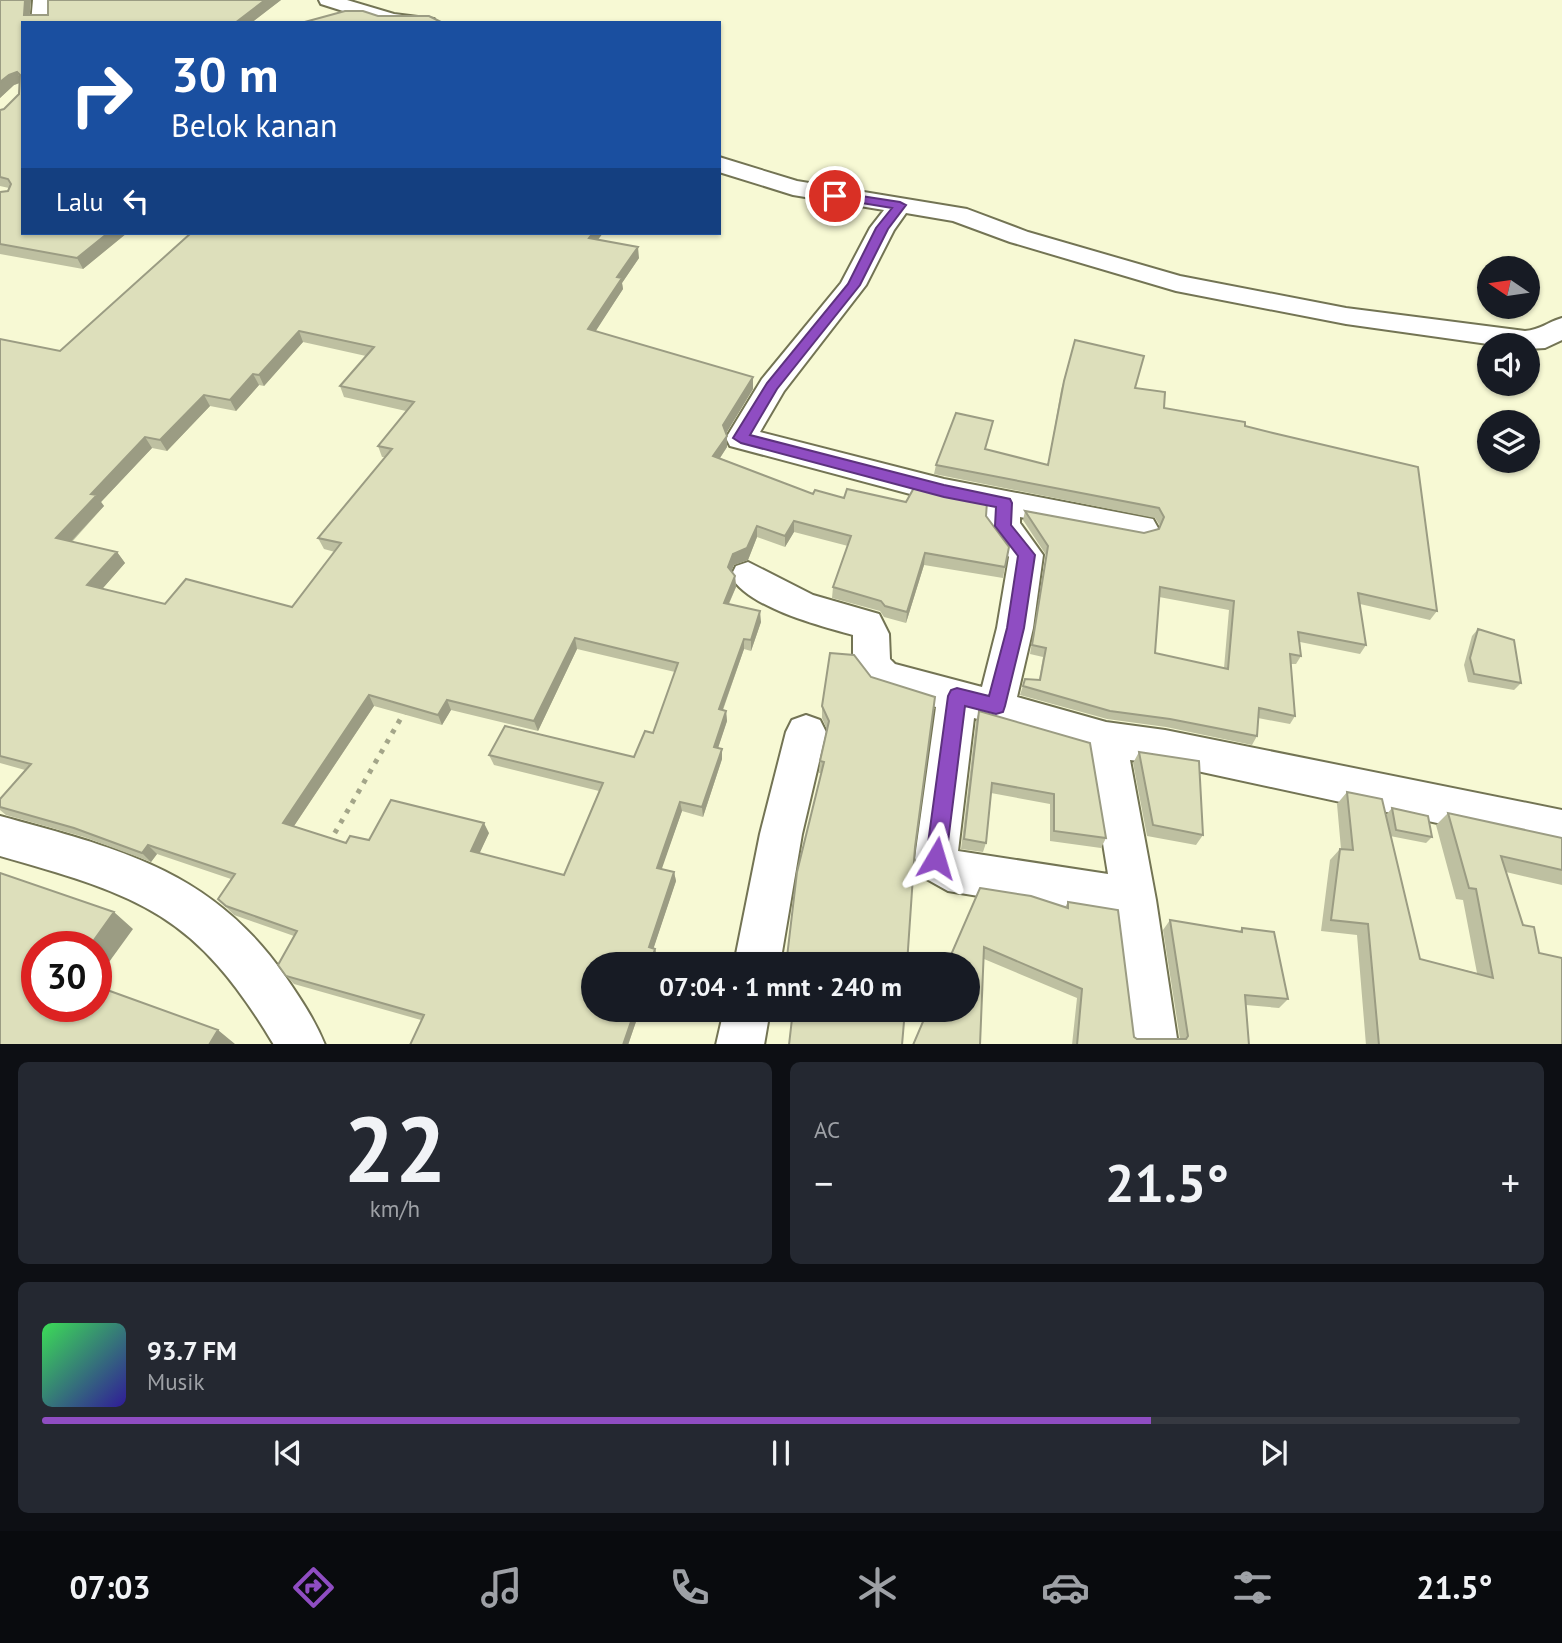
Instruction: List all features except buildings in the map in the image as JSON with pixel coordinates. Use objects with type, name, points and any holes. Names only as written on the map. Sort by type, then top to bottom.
[{"type":"street","points":[[41,21],[42,0]]},
{"type":"street","points":[[328,0],[404,21]]},
{"type":"street","points":[[721,165],[793,188],[958,214],[1018,237],[1176,283],[1346,316],[1537,341],[1562,327]]},
{"type":"street","points":[[900,205],[882,228],[853,285],[772,386],[741,438],[944,491],[1141,528]]},
{"type":"street","points":[[1004,503],[1003,526],[1026,555],[1015,628],[977,701],[936,858],[938,863],[948,870],[1134,900]]},
{"type":"street","points":[[748,576],[803,607],[866,624],[871,634],[872,664],[883,676],[1107,739],[1166,747],[1562,830]]},
{"type":"street","points":[[759,952],[781,834],[806,732]]},
{"type":"street","points":[[1107,739],[1134,900],[1154,1044]]},
{"type":"street","points":[[0,836],[111,868],[168,895],[215,928],[245,961],[300,1044]]},
{"type":"street","points":[[740,1044],[745,1022]]},
{"type":"path","points":[[326,850],[356,792],[412,700]]},
{"type":"route","points":[[835,196],[900,205],[882,228],[853,285],[772,386],[741,438],[944,491],[1004,503],[1003,526],[1007,535],[1016,540],[1026,555],[1015,628],[996,706],[957,696],[936,858]]}]
